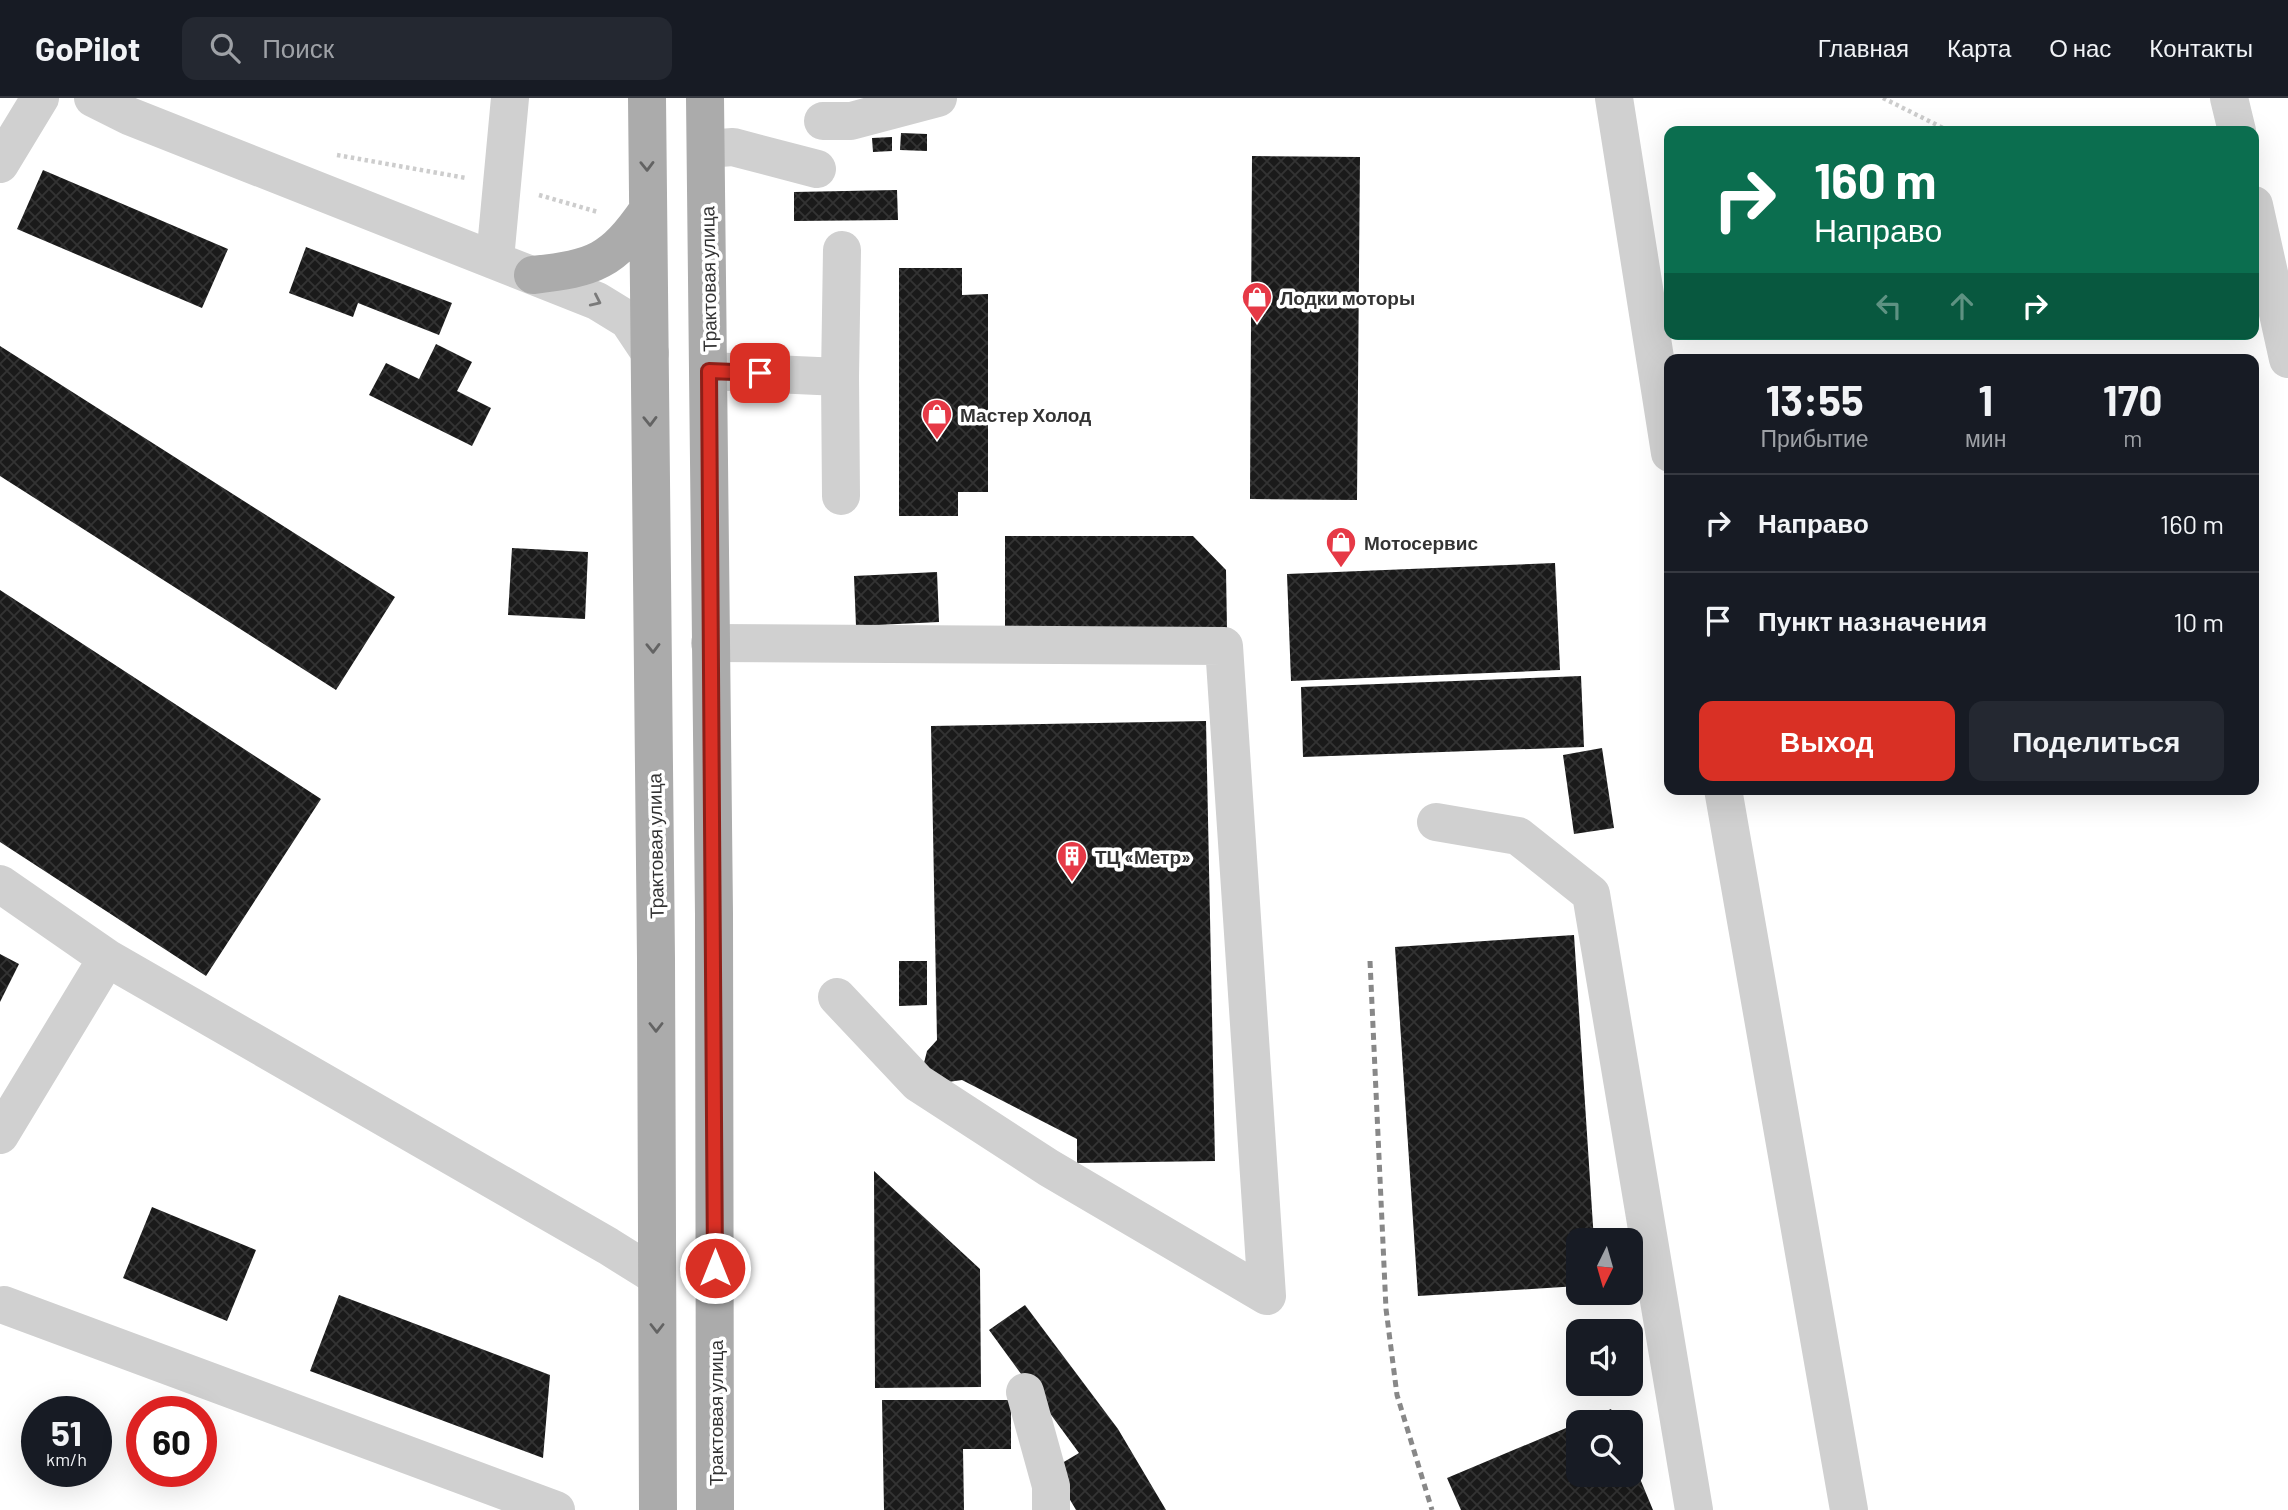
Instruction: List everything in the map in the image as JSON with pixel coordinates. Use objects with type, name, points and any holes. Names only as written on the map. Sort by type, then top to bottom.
[{"type":"main road","name":"Трактовая улица","points":[[646,98],[658,1510]]},
{"type":"main road","name":"Трактовая улица","points":[[705,98],[714,914],[715,1510]]},
{"type":"main road","points":[[533,275],[572,270],[605,258],[630,236],[648,209]]},
{"type":"lane","points":[[0,164],[40,98]]},
{"type":"lane","points":[[93,98],[129,116],[495,259],[612,309],[628,320],[650,353]]},
{"type":"lane","points":[[495,259],[510,98]]},
{"type":"lane","points":[[823,121],[851,121],[882,106],[938,98]]},
{"type":"lane","points":[[1614,98],[1664,415]]},
{"type":"lane","points":[[2229,98],[2236,126]]},
{"type":"lane","points":[[706,149],[733,147],[817,169]]},
{"type":"lane","points":[[2259,228],[2288,359]]},
{"type":"lane","points":[[842,250],[842,496]]},
{"type":"lane","points":[[709,371],[840,377]]},
{"type":"lane","points":[[710,643],[1224,646],[1267,1296],[1049,1168],[918,1083],[837,997]]},
{"type":"lane","points":[[1724,795],[1849,1510]]},
{"type":"lane","points":[[1436,822],[1518,836],[1591,894],[1694,1510]]},
{"type":"lane","points":[[0,884],[107,958],[608,1245],[656,1276]]},
{"type":"lane","points":[[0,1135],[107,958]]},
{"type":"lane","points":[[4,1306],[556,1510]]},
{"type":"lane","points":[[1025,1392],[1051,1486],[1051,1510]]},
{"type":"path","points":[[1883,98],[1939,126]]},
{"type":"path","points":[[328,153],[502,183],[602,214]]},
{"type":"building","points":[[901,133],[927,134],[927,151],[900,150]]},
{"type":"building","points":[[892,137],[892,151],[873,152],[872,138]]},
{"type":"building","points":[[1252,156],[1360,157],[1357,500],[1250,499]]},
{"type":"building","points":[[43,170],[228,249],[202,308],[17,229]]},
{"type":"building","points":[[897,190],[898,220],[794,221],[794,192]]},
{"type":"building","points":[[306,247],[452,303],[439,335],[358,303],[353,317],[289,293]]},
{"type":"building","points":[[899,268],[962,268],[962,295],[988,294],[988,492],[958,492],[958,516],[899,516]]},
{"type":"building","points":[[436,344],[472,362],[457,391],[491,408],[472,446],[369,395],[386,363],[419,379]]},
{"type":"building","points":[[0,346],[395,597],[336,690],[0,476]]},
{"type":"building","points":[[1005,536],[1193,536],[1226,570],[1227,629],[1005,631]]},
{"type":"building","points":[[512,548],[588,552],[585,619],[508,615]]},
{"type":"building","points":[[1555,563],[1560,670],[1291,681],[1287,574]]},
{"type":"building","points":[[937,572],[939,622],[856,626],[854,576]]},
{"type":"building","points":[[0,590],[321,799],[206,976],[0,842]]},
{"type":"building","points":[[1581,676],[1584,747],[1303,757],[1301,687]]},
{"type":"building","name":"ТЦ «Метр»","points":[[1206,721],[1215,1161],[1077,1163],[1077,1139],[962,1080],[936,1080],[924,1063],[927,1051],[937,1040],[931,726]]},
{"type":"building","points":[[1602,748],[1614,828],[1574,834],[1563,755]]},
{"type":"building","points":[[1574,935],[1593,1228],[1566,1228],[1566,1287],[1418,1296],[1395,947]]},
{"type":"building","points":[[0,954],[19,964],[0,1002]]},
{"type":"building","points":[[899,961],[927,961],[927,1005],[899,1006]]},
{"type":"building","points":[[874,1171],[980,1269],[981,1387],[875,1388]]},
{"type":"building","points":[[152,1207],[256,1250],[227,1321],[123,1278]]},
{"type":"building","points":[[339,1295],[550,1375],[543,1458],[310,1371]]},
{"type":"building","points":[[1025,1305],[1118,1429],[1166,1510],[1076,1510],[1052,1469],[1079,1453],[989,1330]]},
{"type":"building","points":[[882,1400],[1011,1400],[1011,1449],[963,1449],[964,1510],[884,1510]]},
{"type":"building","points":[[1566,1428],[1566,1487],[1643,1486],[1653,1510],[1461,1510],[1447,1478]]},
{"type":"railway","points":[[1370,961],[1386,1309],[1397,1395],[1432,1510]]},
{"type":"place","name":"Лодки моторы","points":[[1257,324]]},
{"type":"place","name":"Мастер Холод","points":[[937,441]]},
{"type":"place","name":"Мотосервис","points":[[1341,569]]},
{"type":"place","name":"ТЦ «Метр»","points":[[1072,883]]},
{"type":"route","points":[[715,1268],[709,371],[760,373]]}]
